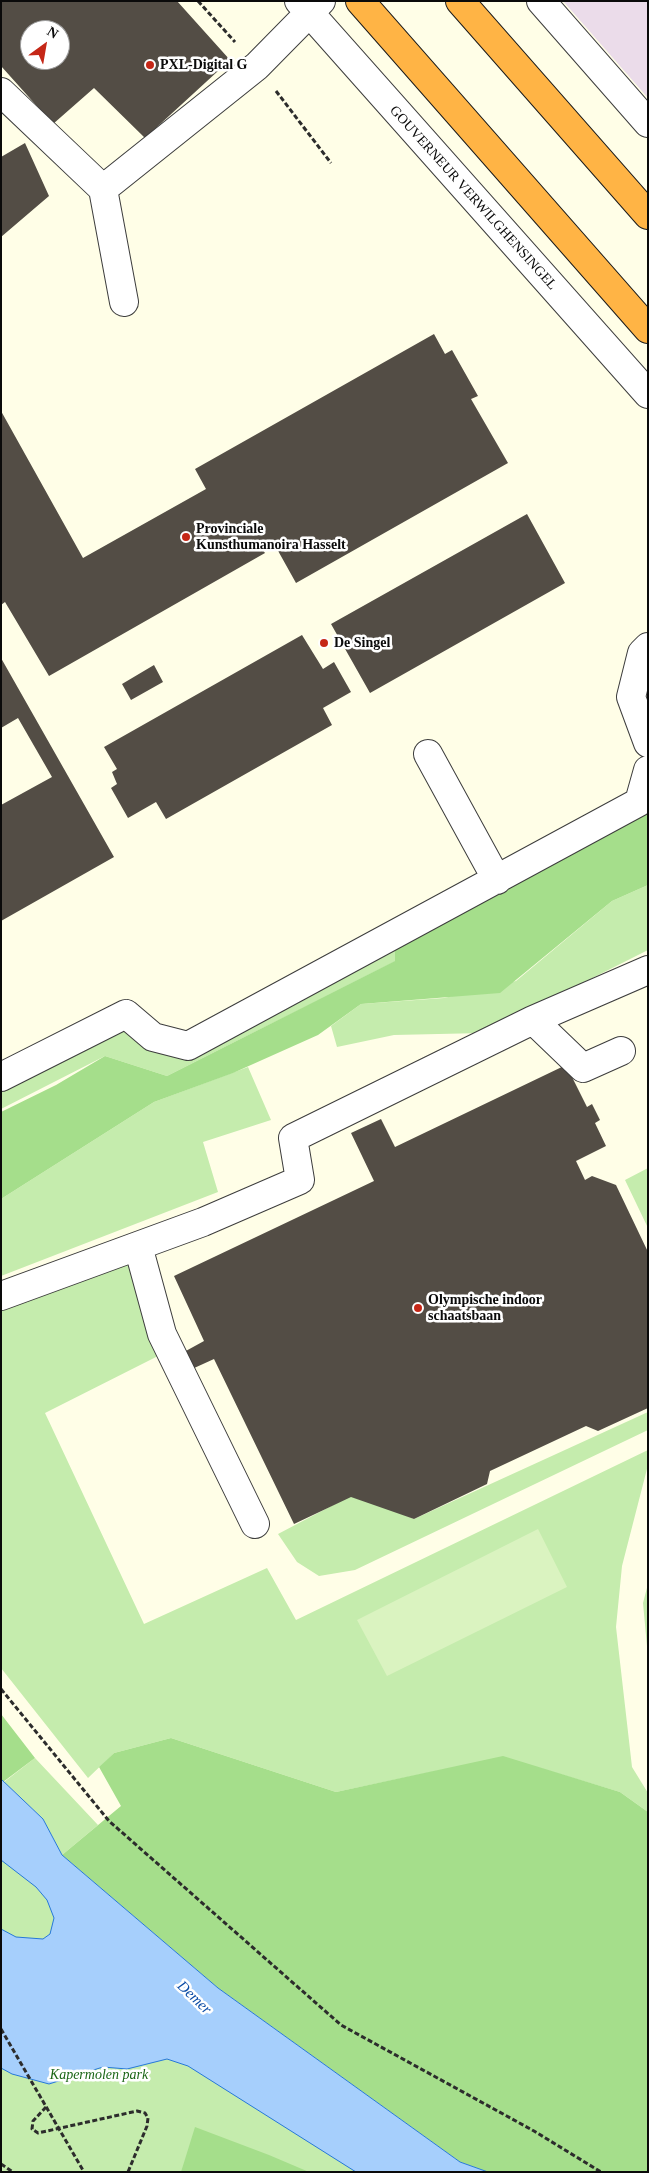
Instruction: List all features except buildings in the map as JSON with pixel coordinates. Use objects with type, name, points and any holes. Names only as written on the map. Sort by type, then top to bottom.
[{"type":"highway","points":[[360,1],[648,329]]},
{"type":"highway","points":[[460,1],[648,215]]},
{"type":"street","points":[[541,1],[648,123]]},
{"type":"street","points":[[103,190],[257,66],[310,5]]},
{"type":"street","name":"GOUVERNEUR VERWILGHENSINGEL","points":[[310,5],[648,394]]},
{"type":"street","points":[[1,92],[103,190],[124,302]]},
{"type":"street","points":[[648,648],[642,653],[631,697],[648,743]]},
{"type":"street","points":[[428,754],[497,880]]},
{"type":"street","points":[[1,1077],[126,1014],[153,1037],[188,1046],[639,802],[648,770]]},
{"type":"street","points":[[1,1296],[203,1222],[300,1180],[293,1138],[533,1020],[648,970]]},
{"type":"street","points":[[533,1020],[583,1068],[621,1051]]},
{"type":"street","points":[[138,1246],[162,1334],[255,1524]]},
{"type":"path","points":[[1,1688],[109,1822],[341,2025],[534,2131],[601,2172]]},
{"type":"path","points":[[1,2029],[84,2172]]},
{"type":"path","points":[[46,2107],[33,2121],[32,2130],[38,2133],[60,2130],[137,2111],[145,2113],[148,2118],[147,2126],[128,2172]]},
{"type":"path","points":[[1,2164],[13,2172]]},
{"type":"shaded area","points":[[563,1],[648,1],[648,98]]},
{"type":"green space","points":[[648,813],[648,885],[612,901],[500,993],[361,1004],[318,1035],[233,1073],[154,1102],[1,1199],[1,1112],[56,1085],[105,1056],[167,1076],[395,961],[395,945]]},
{"type":"green space","points":[[648,885],[648,950],[483,1033],[394,1035],[337,1047],[331,1026],[361,1004],[444,998],[516,981],[612,901]]},
{"type":"green space","points":[[395,945],[396,961],[167,1076],[105,1056],[1,1109],[1,1089],[126,1021],[188,1053]]},
{"type":"green space","points":[[248,1067],[271,1120],[203,1142],[218,1192],[1,1276],[1,1199],[154,1102]]},
{"type":"green space","points":[[648,1168],[648,1228],[625,1180]]},
{"type":"green space","points":[[129,1263],[158,1356],[45,1413],[144,1624],[267,1568],[296,1620],[648,1450],[648,1465],[622,1566],[616,1627],[632,1767],[648,1793],[648,1812],[620,1792],[503,1757],[336,1792],[171,1738],[114,1753],[88,1778],[1,1668],[1,1306]]},
{"type":"green space","points":[[648,1412],[648,1430],[355,1570],[319,1576],[297,1562],[278,1534],[356,1493],[414,1519]]},
{"type":"green space","points":[[538,1529],[567,1587],[387,1676],[357,1620]]},
{"type":"green space","points":[[648,1584],[648,1657],[643,1603]]},
{"type":"green space","points":[[1,1714],[35,1758],[3,1782],[1,1779]]},
{"type":"green space","points":[[171,1738],[336,1792],[503,1756],[620,1792],[648,1812],[648,2172],[488,2172],[460,2162],[218,1988],[62,1855],[121,1806],[99,1767],[114,1753]]},
{"type":"green space","points":[[35,1758],[98,1825],[62,1855],[43,1819],[4,1782]]},
{"type":"green space","name":"Kapermolen park","points":[[1,1836],[362,2172],[1,2172]]},
{"type":"green space","points":[[195,2127],[269,2155],[309,2172],[181,2172]]},
{"type":"water","name":"Demer","points":[[1,1779],[43,1819],[62,1855],[218,1988],[460,2162],[488,2172],[356,2172],[188,2066],[167,2059],[127,2069],[103,2067],[49,2084],[12,2074],[1,2068],[1,1929],[16,1937],[43,1939],[50,1934],[54,1918],[47,1900],[36,1887],[1,1860]]},
{"type":"place","name":"PXL-Digital G","points":[[150,65]]},
{"type":"place","name":"Provinciale Kunsthumanoira Hasselt","points":[[186,537]]},
{"type":"place","name":"De Singel","points":[[324,643]]},
{"type":"place","name":"Olympische indoor schaatsbaan","points":[[418,1308]]}]
